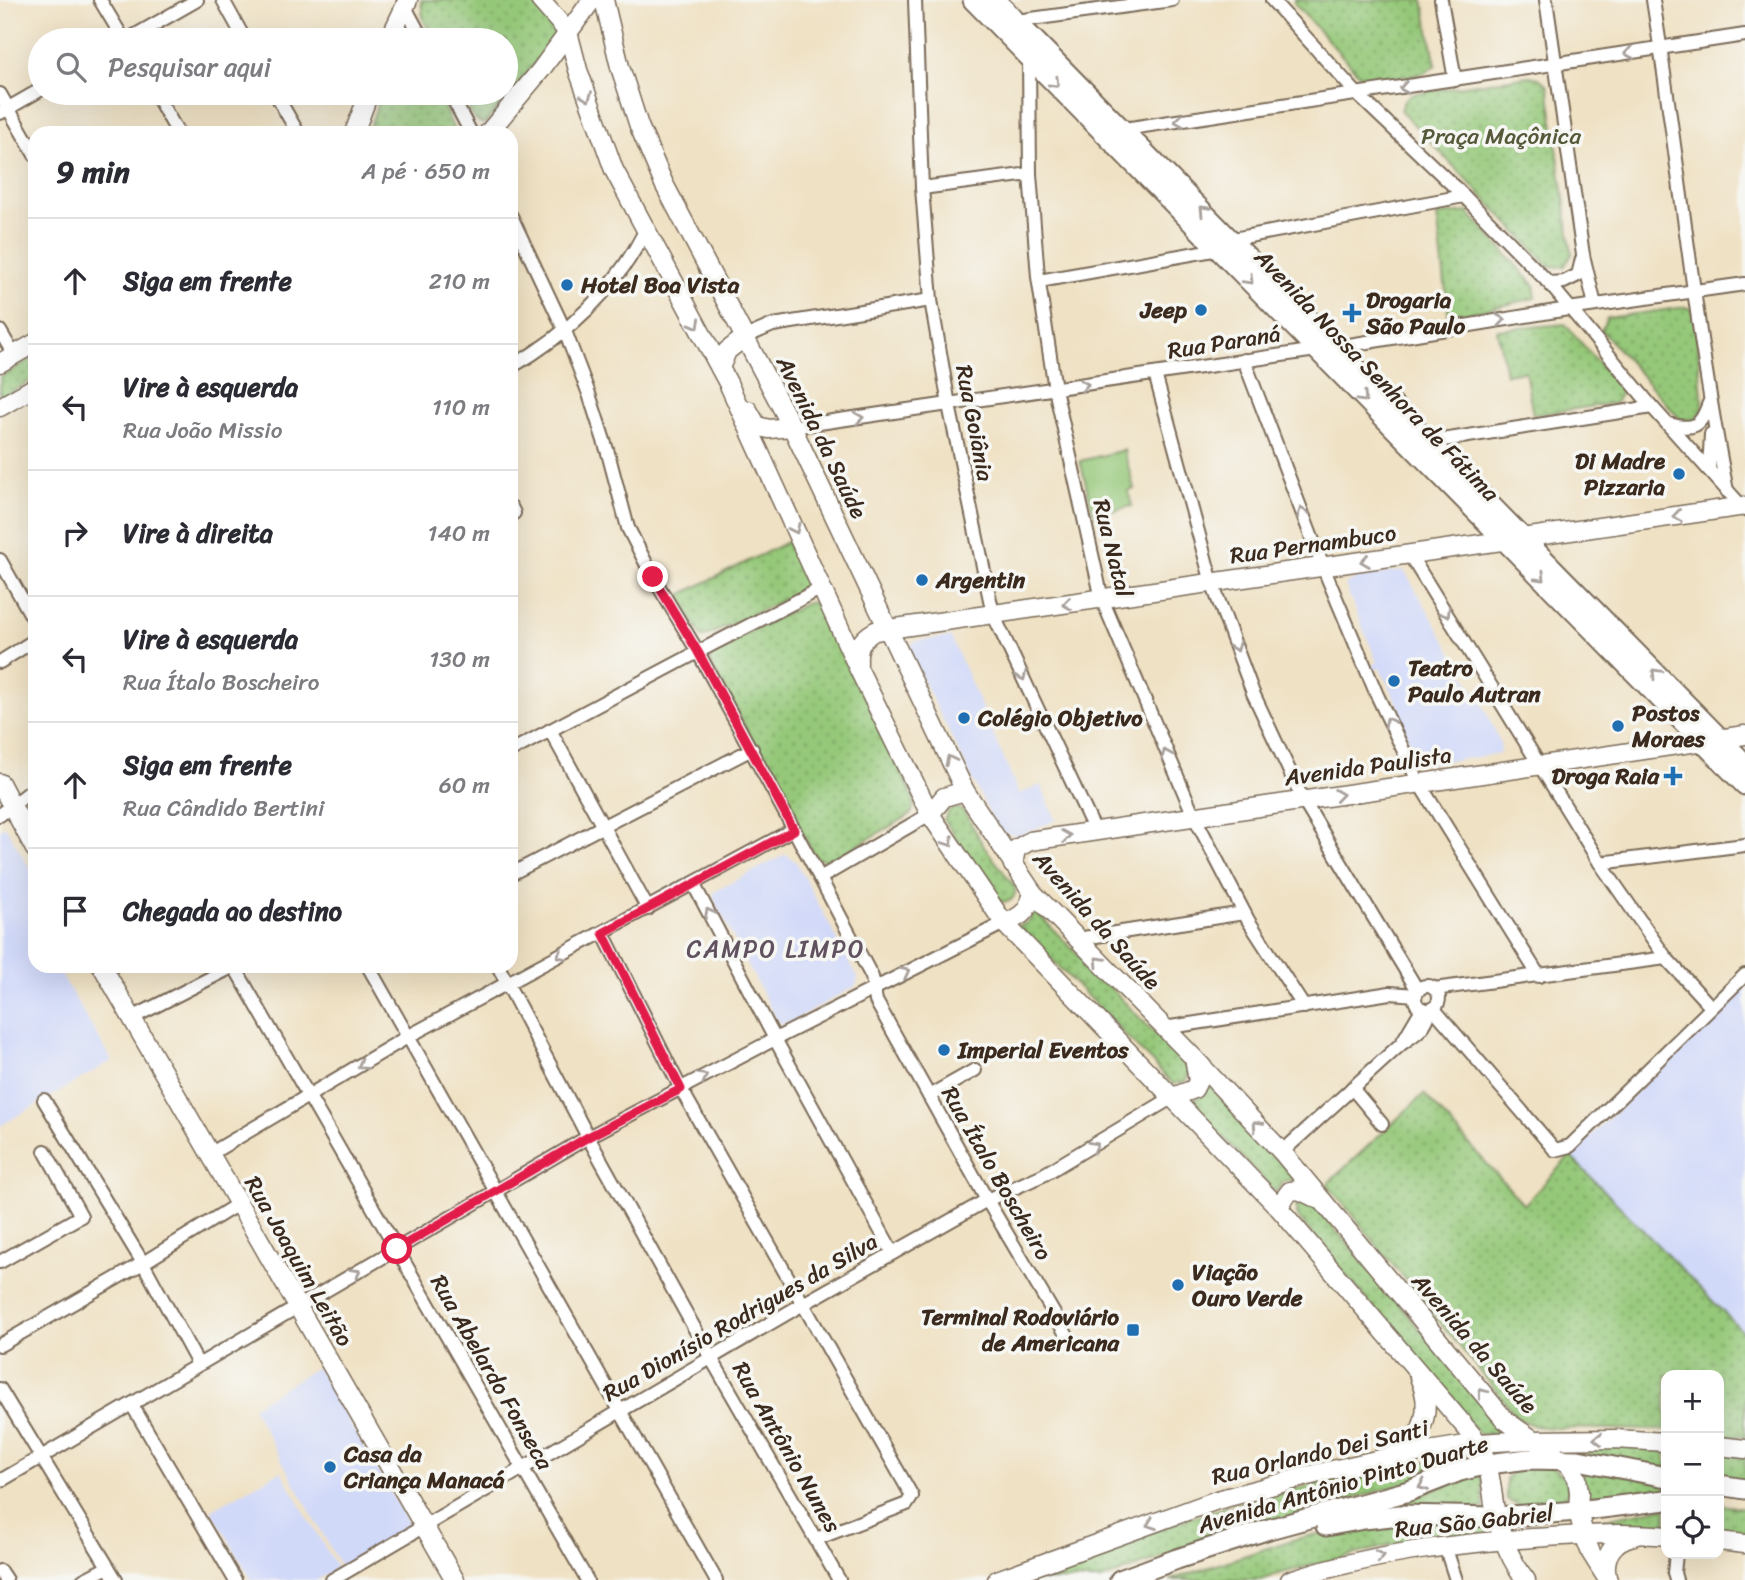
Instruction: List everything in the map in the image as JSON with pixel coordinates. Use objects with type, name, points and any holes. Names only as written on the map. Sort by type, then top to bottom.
[{"type":"main road","points":[[540,0],[568,32],[578,70],[610,161],[724,375],[859,670],[930,814],[1004,923],[1278,1207],[1478,1443],[1485,1452],[1503,1540],[1510,1558],[1526,1580]]},
{"type":"main road","points":[[518,97],[592,0]]},
{"type":"main road","name":"Avenida da Saúde","points":[[604,0],[620,67],[639,127],[664,184],[792,427],[965,791],[1013,865],[1033,893],[1282,1152],[1505,1420],[1563,1459]]},
{"type":"main road","name":"Avenida Nossa Senhora de Fátima","points":[[973,0],[1337,347],[1525,539],[1712,740],[1745,785]]},
{"type":"main road","name":"Avenida Nossa Senhora de Fátima","points":[[995,0],[1124,129],[1315,349],[1505,541],[1712,740],[1745,764]]},
{"type":"main road","points":[[394,28],[405,3]]},
{"type":"main road","points":[[540,71],[555,64],[578,70]]},
{"type":"main road","points":[[357,126],[364,105]]},
{"type":"main road","points":[[494,126],[511,105]]},
{"type":"main road","points":[[724,375],[727,351],[745,337]]},
{"type":"main road","points":[[7,359],[28,347]]},
{"type":"main road","points":[[724,375],[736,387],[757,426],[769,429],[792,427]]},
{"type":"main road","points":[[0,407],[28,394]]},
{"type":"main road","name":"Rua Pernambuco","points":[[887,629],[1744,508]]},
{"type":"main road","points":[[859,670],[857,652],[862,640],[875,631],[887,629]]},
{"type":"main road","name":"Avenida Paulista","points":[[1013,865],[1016,849],[1024,844],[1095,831],[1745,735]]},
{"type":"main road","points":[[0,783],[5,809],[20,823],[28,837]]},
{"type":"main road","points":[[930,814],[944,797],[965,791]]},
{"type":"main road","points":[[1004,923],[1018,919],[1026,912],[1033,893]]},
{"type":"main road","name":"Rua Joaquim Leitão","points":[[107,973],[455,1580]]},
{"type":"main road","points":[[1173,1097],[1194,1089],[1198,1081],[1194,1058]]},
{"type":"main road","points":[[1278,1207],[1290,1191],[1298,1189],[1324,1203]]},
{"type":"main road","points":[[1385,1458],[1406,1448],[1424,1422],[1425,1395],[1414,1368]]},
{"type":"main road","name":"Rua Orlando Dei Santi","points":[[997,1580],[1217,1500],[1385,1458],[1478,1443],[1615,1439],[1661,1442]]},
{"type":"main road","points":[[1724,1447],[1745,1449]]},
{"type":"main road","name":"Avenida Antônio Pinto Duarte","points":[[1120,1580],[1256,1533],[1409,1491],[1460,1471],[1488,1464],[1529,1459],[1563,1459],[1595,1462],[1661,1475]]},
{"type":"main road","points":[[1563,1459],[1577,1478],[1578,1511],[1584,1535],[1591,1553],[1608,1580]]},
{"type":"main road","points":[[1724,1486],[1745,1489]]},
{"type":"main road","points":[[1724,1499],[1745,1502]]},
{"type":"main road","name":"Avenida Antônio Pinto Duarte","points":[[1156,1580],[1227,1555],[1341,1523],[1400,1516],[1497,1517],[1661,1501]]},
{"type":"main road","name":"Rua São Gabriel","points":[[1300,1579],[1394,1553],[1445,1546],[1584,1535],[1661,1536]]},
{"type":"main road","points":[[1608,1580],[1605,1567],[1609,1552],[1617,1544],[1638,1535]]},
{"type":"main road","points":[[1724,1542],[1745,1544]]},
{"type":"street","points":[[100,0],[118,28]]},
{"type":"street","points":[[147,28],[197,0]]},
{"type":"street","points":[[223,0],[238,28]]},
{"type":"street","name":"Rua Goiânia","points":[[915,0],[922,188],[931,300],[949,405],[993,614],[1095,831]]},
{"type":"street","points":[[1016,21],[1172,0]]},
{"type":"street","points":[[1272,0],[1358,95],[1464,196],[1549,283],[1652,407],[1744,508]]},
{"type":"street","points":[[1441,0],[1455,80]]},
{"type":"street","points":[[1546,0],[1583,256],[1595,305]]},
{"type":"street","points":[[1653,0],[1693,292],[1710,402],[1728,491]]},
{"type":"street","points":[[405,3],[417,28]]},
{"type":"street","points":[[1124,129],[1745,35]]},
{"type":"street","name":"Rua Natal","points":[[1029,56],[1030,174],[1039,281],[1055,389],[1102,599],[1194,816],[1244,913],[1304,1007]]},
{"type":"street","points":[[0,94],[4,111],[28,145]]},
{"type":"street","points":[[4,111],[28,97]]},
{"type":"street","points":[[162,105],[174,126]]},
{"type":"street","points":[[282,105],[294,126]]},
{"type":"street","points":[[456,105],[467,126]]},
{"type":"street","points":[[922,188],[1030,174]]},
{"type":"street","points":[[1039,281],[1464,196]]},
{"type":"street","name":"Rua Ítalo Boscheiro","points":[[518,231],[565,331],[608,453],[628,528],[751,749],[872,977],[876,1001],[987,1200],[1070,1341]]},
{"type":"street","points":[[518,363],[539,351],[586,312],[631,260],[645,231]]},
{"type":"street","points":[[631,260],[645,251],[658,255]]},
{"type":"street","points":[[1549,283],[1564,282],[1578,275],[1583,256]]},
{"type":"street","name":"Rua Paraná","points":[[792,427],[1745,284]]},
{"type":"street","points":[[745,337],[774,325],[931,300]]},
{"type":"street","points":[[0,331],[7,359]]},
{"type":"street","points":[[1244,360],[1323,567],[1377,695],[1419,783],[1539,976]]},
{"type":"street","points":[[1155,374],[1212,583],[1253,693],[1303,800],[1427,1000],[1555,1150],[1570,1146],[1745,975]]},
{"type":"street","points":[[1668,424],[1688,427],[1698,425],[1710,402]]},
{"type":"street","points":[[1709,470],[1710,402]]},
{"type":"street","points":[[1430,442],[1652,407]]},
{"type":"street","points":[[1410,555],[1600,863],[1666,958],[1711,1007]]},
{"type":"street","points":[[0,560],[28,610]]},
{"type":"street","points":[[518,747],[822,589]]},
{"type":"street","points":[[0,662],[28,644]]},
{"type":"street","points":[[550,730],[648,909]]},
{"type":"street","points":[[518,870],[751,749]]},
{"type":"street","points":[[5,809],[28,793]]},
{"type":"street","points":[[820,878],[930,814]]},
{"type":"street","points":[[210,1154],[409,1036],[794,830]]},
{"type":"street","points":[[1600,863],[1745,845]]},
{"type":"street","points":[[694,885],[893,1253]]},
{"type":"street","points":[[1077,939],[1244,913]]},
{"type":"street","points":[[0,1481],[588,1137],[1004,923]]},
{"type":"street","points":[[603,933],[681,1089],[912,1496],[907,1504],[816,1539]]},
{"type":"street","points":[[1164,1028],[1397,993],[1427,1000],[1476,984],[1666,958]]},
{"type":"street","points":[[132,1018],[220,973]]},
{"type":"street","name":"Rua Abelardo Fonseca","points":[[238,973],[587,1580]]},
{"type":"street","points":[[372,973],[716,1580]]},
{"type":"street","name":"Rua Antônio Nunes","points":[[502,973],[588,1137],[839,1580]]},
{"type":"street","points":[[1282,1152],[1401,1044],[1425,1026],[1427,1000]]},
{"type":"street","points":[[929,1096],[975,1070]]},
{"type":"street","points":[[1352,1088],[1382,1124]]},
{"type":"street","name":"Rua Dionísio Rodrigues da Silva","points":[[332,1580],[803,1304],[987,1200],[1035,1180],[1124,1129],[1173,1097]]},
{"type":"street","points":[[44,1100],[143,1263],[198,1364]]},
{"type":"street","points":[[0,1262],[81,1216],[45,1151]]},
{"type":"street","points":[[0,1345],[239,1204]]},
{"type":"street","points":[[0,1389],[116,1580]]},
{"type":"street","points":[[132,1405],[235,1580]]},
{"type":"street","points":[[1445,1546],[1456,1580]]},
{"type":"street","points":[[1675,1559],[1676,1580]]},
{"type":"street","points":[[83,1580],[108,1567]]},
{"type":"street","points":[[0,1570],[6,1580]]},
{"type":"shaded area","points":[[1404,570],[1484,707],[1499,740],[1499,754],[1427,764],[1414,753],[1392,707],[1399,707],[1380,668],[1374,670],[1371,666],[1377,662],[1345,585],[1358,578]]},
{"type":"shaded area","name":"Colégio Objetivo","points":[[951,637],[1019,794],[1041,785],[1056,820],[1019,836],[998,831],[908,650],[915,641]]},
{"type":"shaded area","points":[[5,826],[28,865],[28,973],[60,973],[112,1061],[0,1126],[0,829]]},
{"type":"shaded area","points":[[786,854],[796,862],[858,978],[856,986],[791,1022],[781,1024],[713,899],[714,892]]},
{"type":"shaded area","points":[[1745,986],[1745,1334],[1570,1156]]},
{"type":"shaded area","name":"Casa da Criança Manacá","points":[[317,1367],[410,1526],[341,1567],[252,1407]]},
{"type":"shaded area","points":[[281,1471],[337,1568],[317,1580],[252,1580],[211,1510]]},
{"type":"green space","points":[[421,0],[530,0],[553,19],[557,30],[554,42],[518,84],[518,28],[427,28],[423,19]]},
{"type":"green space","points":[[1295,0],[1423,0],[1436,65],[1423,74],[1365,81],[1294,3]]},
{"type":"green space","name":"Praça Maçônica","points":[[1529,76],[1539,78],[1548,86],[1572,254],[1564,267],[1549,266],[1401,111],[1404,100],[1412,94]]},
{"type":"green space","points":[[377,105],[443,105],[452,126],[370,126]]},
{"type":"green space","points":[[466,105],[500,105],[484,124],[473,116]]},
{"type":"green space","points":[[1468,212],[1535,286],[1535,298],[1449,318],[1437,215]]},
{"type":"green space","points":[[1686,307],[1695,311],[1703,410],[1692,423],[1681,420],[1601,330],[1607,318]]},
{"type":"green space","points":[[1565,324],[1622,390],[1615,403],[1533,415],[1525,371],[1506,374],[1497,330]]},
{"type":"green space","points":[[28,361],[28,382],[0,398],[0,377]]},
{"type":"green space","points":[[1124,450],[1134,489],[1128,491],[1132,506],[1094,515],[1080,461]]},
{"type":"green space","points":[[787,542],[810,587],[702,638],[678,596]]},
{"type":"green space","points":[[809,602],[823,607],[914,799],[910,815],[830,861],[816,858],[710,662],[712,651]]},
{"type":"green space","points":[[957,808],[964,811],[983,845],[1015,887],[1015,895],[1011,900],[997,900],[944,820],[949,810]]},
{"type":"green space","points":[[1035,911],[1188,1067],[1189,1075],[1184,1082],[1173,1084],[1018,925],[1027,923]]},
{"type":"green space","points":[[1207,1083],[1295,1178],[1283,1182],[1276,1192],[1189,1102],[1201,1096]]},
{"type":"green space","points":[[1424,1094],[1524,1205],[1570,1156],[1745,1334],[1745,1437],[1724,1435],[1724,1370],[1661,1370],[1661,1430],[1552,1428],[1535,1426],[1519,1419],[1327,1184]]},
{"type":"green space","points":[[1304,1204],[1313,1206],[1355,1252],[1500,1425],[1498,1433],[1480,1435],[1296,1215],[1296,1207]]},
{"type":"green space","points":[[1570,1447],[1661,1449],[1661,1469],[1571,1451]]},
{"type":"green space","points":[[1724,1454],[1745,1456],[1745,1483],[1724,1480]]},
{"type":"green space","points":[[1473,1455],[1435,1474],[1174,1553],[1101,1580],[1019,1580],[1193,1517],[1252,1499],[1392,1467]]},
{"type":"green space","points":[[1551,1467],[1567,1483],[1568,1494],[1560,1503],[1532,1508],[1517,1505],[1506,1498],[1506,1479],[1516,1468]]},
{"type":"green space","points":[[1585,1468],[1661,1482],[1661,1495],[1584,1501],[1582,1471]]},
{"type":"green space","points":[[1479,1474],[1482,1478],[1484,1508],[1370,1511]]},
{"type":"green space","points":[[1724,1506],[1745,1508],[1745,1537],[1724,1535]]},
{"type":"green space","points":[[1661,1508],[1661,1530],[1593,1528],[1593,1521]]},
{"type":"green space","points":[[1413,1521],[1488,1527],[1490,1534],[1392,1545],[1261,1580],[1170,1580],[1292,1540],[1343,1528]]},
{"type":"place","name":"Hotel Boa Vista","points":[[567,285]]},
{"type":"place","name":"Jeep","points":[[1201,310]]},
{"type":"place","name":"Drogaria São Paulo","points":[[1352,313]]},
{"type":"place","name":"Di Madre Pizzaria","points":[[1679,474]]},
{"type":"place","name":"Argentin","points":[[922,580]]},
{"type":"place","name":"Teatro Paulo Autran","points":[[1394,681]]},
{"type":"place","name":"Colégio Objetivo","points":[[964,718]]},
{"type":"place","name":"Postos Moraes","points":[[1618,726]]},
{"type":"place","name":"Droga Raia","points":[[1673,776]]},
{"type":"place","name":"Imperial Eventos","points":[[944,1050]]},
{"type":"place","name":"Viação Ouro Verde","points":[[1178,1285]]},
{"type":"place","name":"Terminal Rodoviário de Americana","points":[[1133,1330]]},
{"type":"place","name":"Casa da Criança Manacá","points":[[330,1467]]},
{"type":"district","name":"CAMPO LIMPO","points":[[776,949]]},
{"type":"route","points":[[397,1249],[588,1137],[681,1089],[603,933],[794,830],[698,652],[653,577]]}]
